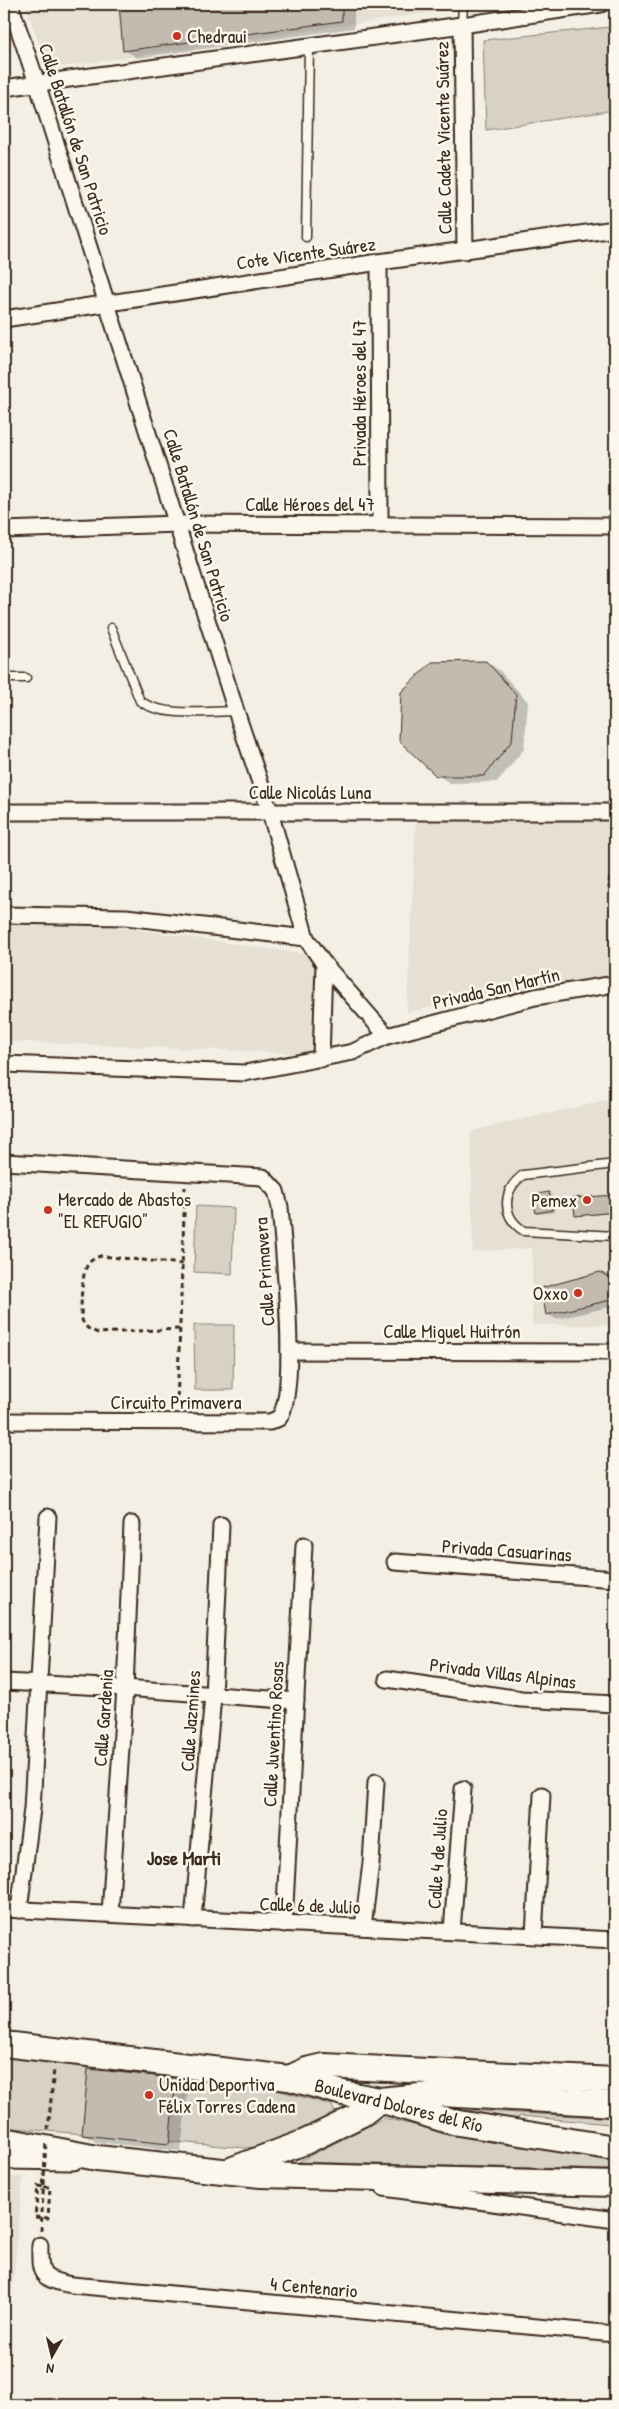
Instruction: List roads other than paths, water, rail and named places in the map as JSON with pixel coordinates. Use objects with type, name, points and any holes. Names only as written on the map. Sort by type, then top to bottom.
[{"type":"main road","name":"Boulevard Dolores del Río","points":[[4,2044],[290,2078],[343,2093],[380,2100],[452,2122],[615,2148]]},
{"type":"main road","points":[[290,2078],[306,2070],[324,2066],[615,2080]]},
{"type":"main road","points":[[225,2172],[306,2142],[362,2114],[380,2100],[440,2094],[615,2104]]},
{"type":"main road","points":[[4,2140],[97,2158]]},
{"type":"main road","points":[[4,2158],[46,2150],[97,2158],[225,2172],[308,2178],[615,2184]]},
{"type":"street","name":"Calle Batallón de San Patricio","points":[[10,4],[108,302],[236,711],[270,812],[306,938],[324,964],[387,1036]]},
{"type":"street","points":[[4,88],[601,4]]},
{"type":"street","name":"Calle Cadete Vicente Suárez","points":[[462,25],[465,251]]},
{"type":"street","name":"Cote Vicente Suárez","points":[[4,319],[378,262],[615,229]]},
{"type":"street","name":"Privada Héroes del 47","points":[[378,262],[380,524]]},
{"type":"street","name":"Calle Héroes del 47","points":[[4,530],[178,524],[615,526]]},
{"type":"street","name":"Calle Nicolás Luna","points":[[4,812],[615,812]]},
{"type":"street","points":[[4,915],[126,917],[306,938]]},
{"type":"street","points":[[321,1059],[324,964]]},
{"type":"street","name":"Privada San Martín","points":[[4,1064],[245,1073],[353,1052],[387,1036],[535,997],[615,984]]},
{"type":"street","name":"Calle Primavera","points":[[4,1162],[263,1177],[276,1191],[280,1207],[290,1351]]},
{"type":"street","name":"Calle Miguel Huitrón","points":[[290,1351],[615,1352]]},
{"type":"street","name":"Circuito Primavera","points":[[4,1421],[270,1422],[279,1418],[287,1402],[290,1351]]},
{"type":"street","points":[[11,1909],[32,1810],[48,1517]]},
{"type":"street","name":"Calle Gardenia","points":[[110,1914],[125,1688],[132,1524]]},
{"type":"street","name":"Calle Jazmines","points":[[193,1919],[213,1696],[222,1525]]},
{"type":"street","name":"Calle Juventino Rosas","points":[[284,1924],[304,1545]]},
{"type":"street","name":"Privada Casuarinas","points":[[395,1562],[615,1579]]},
{"type":"street","name":"Privada Villas Alpinas","points":[[387,1678],[521,1699],[615,1704]]},
{"type":"street","points":[[4,1682],[125,1688],[296,1701]]},
{"type":"street","points":[[363,1927],[371,1863],[376,1782]]},
{"type":"street","name":"Calle 4 de Julio","points":[[452,1931],[463,1789]]},
{"type":"street","points":[[534,1936],[542,1795]]},
{"type":"street","name":"Calle 6 de Julio","points":[[11,1909],[615,1940]]},
{"type":"street","points":[[308,2178],[615,2220]]},
{"type":"street","name":"4 Centenario","points":[[40,2245],[39,2268],[42,2275],[48,2280],[72,2285],[615,2334]]},
{"type":"lane","points":[[462,25],[463,4]]},
{"type":"lane","points":[[306,237],[309,46]]},
{"type":"lane","points":[[111,628],[140,701],[148,706],[169,711],[236,711]]},
{"type":"lane","points":[[4,678],[26,678]]},
{"type":"lane","points":[[615,1164],[524,1176],[513,1183],[508,1190],[508,1214],[515,1225],[524,1231],[615,1236]]},
{"type":"place","name":"Chedraui","points":[[177,36]]},
{"type":"place","name":"Pemex","points":[[587,1200]]},
{"type":"place","name":"Mercado de Abastos \"EL REFUGIO\"","points":[[48,1210]]},
{"type":"place","name":"Oxxo","points":[[578,1293]]},
{"type":"place","name":"Unidad Deportiva Félix Torres Cadena","points":[[149,2095]]},
{"type":"district","name":"Jose Marti","points":[[184,1858]]}]
